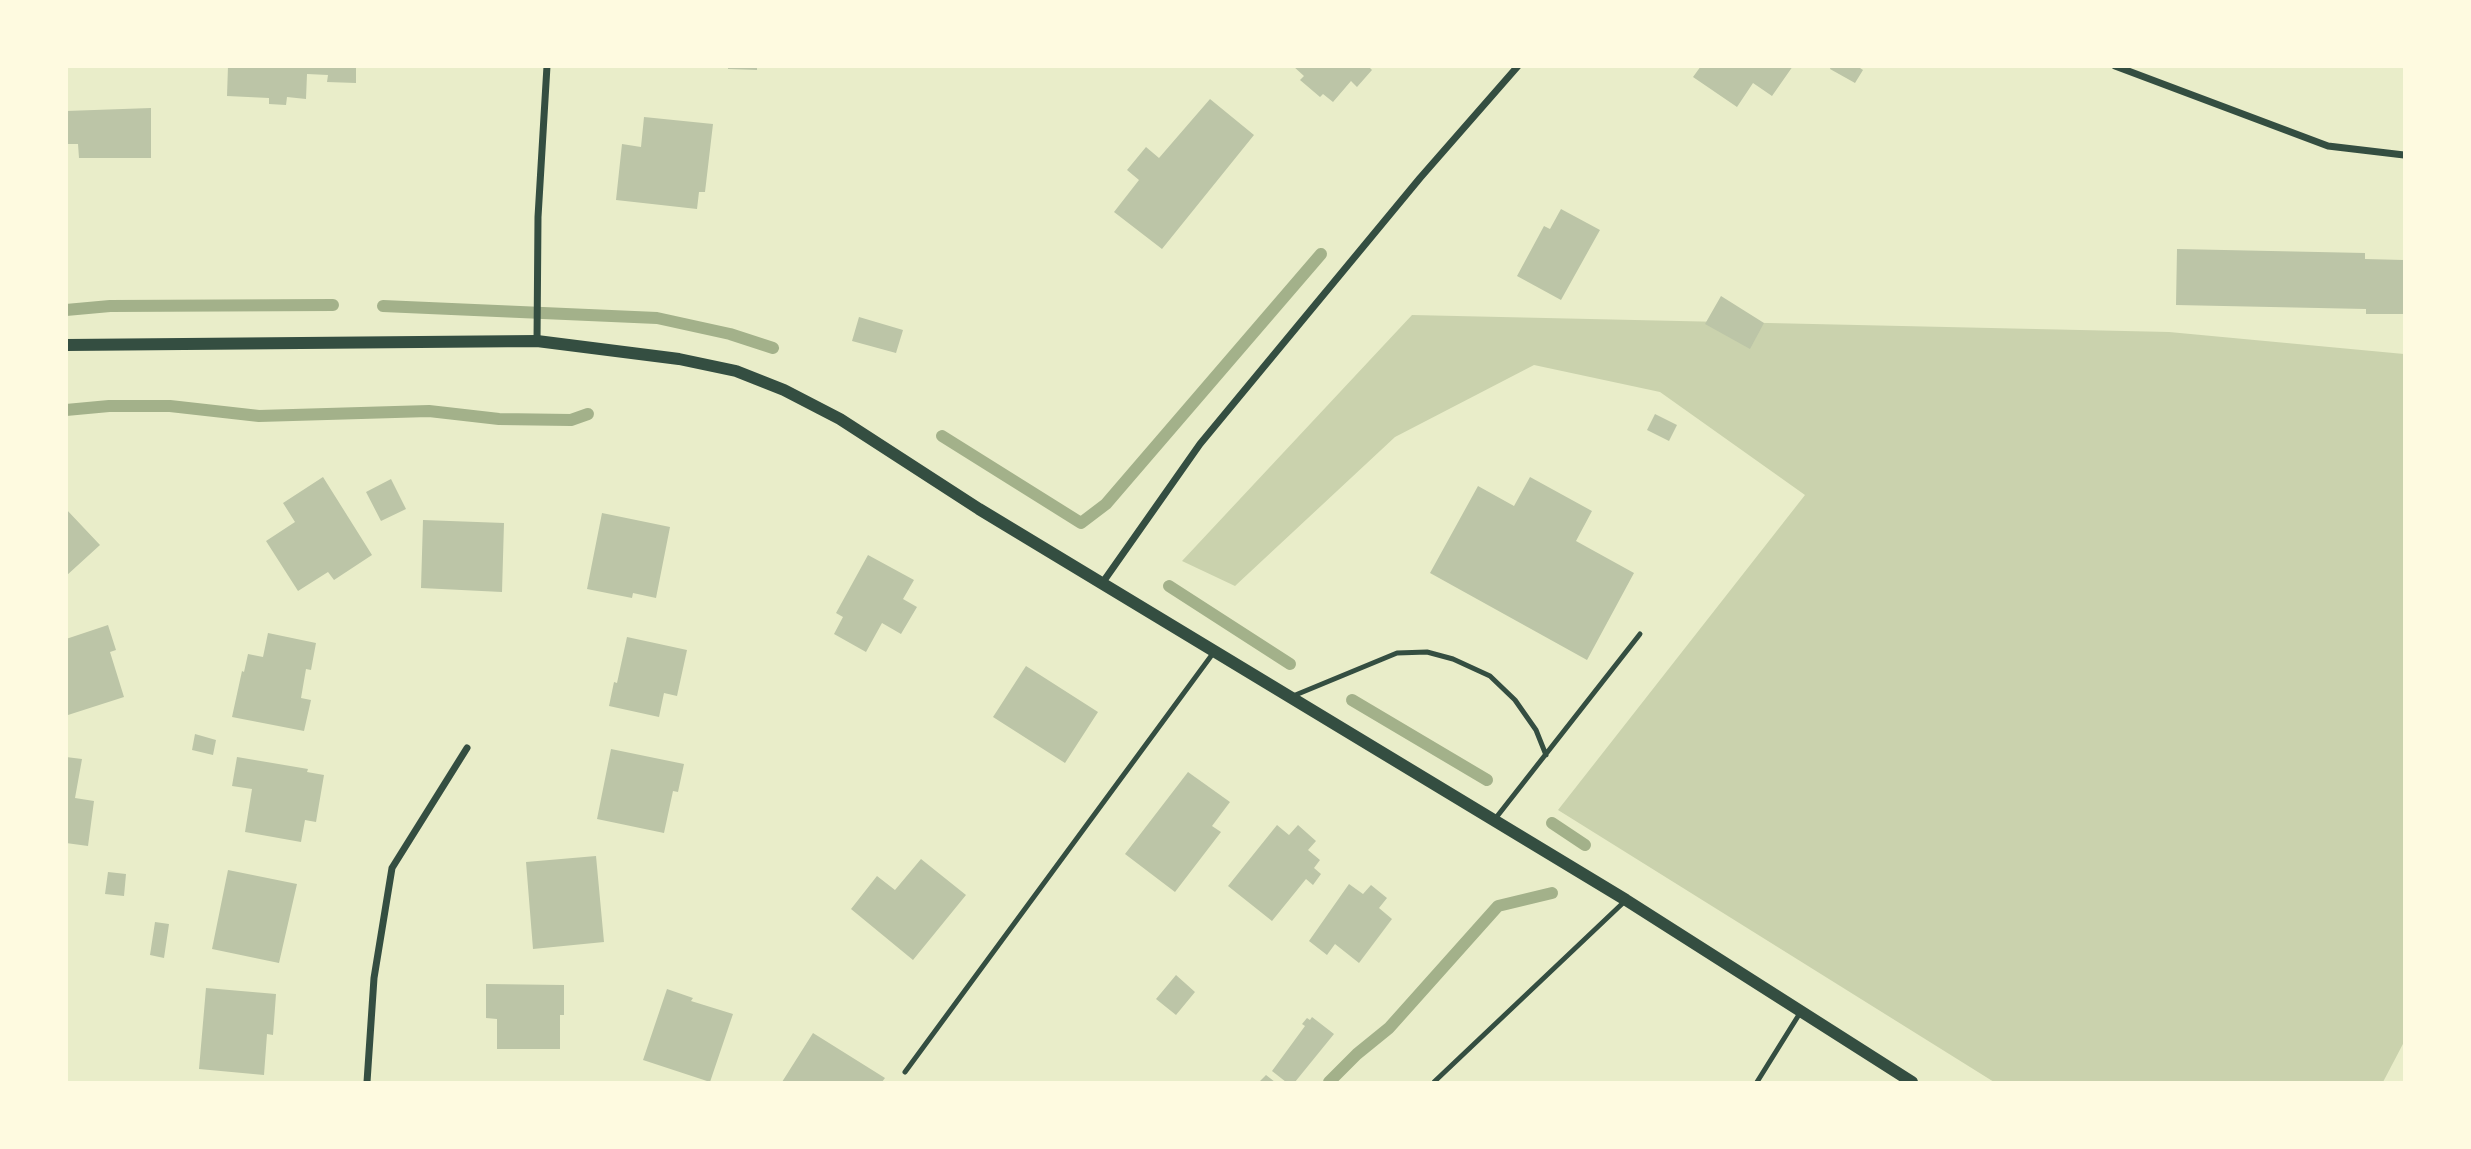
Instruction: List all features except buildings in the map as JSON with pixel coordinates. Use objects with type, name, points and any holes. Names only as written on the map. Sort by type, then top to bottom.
[{"type":"street","points":[[537,341],[538,217],[547,66]]},
{"type":"street","points":[[1104,582],[1200,444],[1420,177],[1518,66]]},
{"type":"street","points":[[2115,66],[2328,146],[2404,155]]},
{"type":"street","points":[[66,345],[537,341],[679,359],[736,371],[783,390],[840,419],[979,509],[1104,582],[1626,900],[1912,1083]]},
{"type":"street","points":[[367,1083],[374,978],[392,868],[467,748]]},
{"type":"lane","points":[[1494,821],[1640,634]]},
{"type":"lane","points":[[905,1072],[1215,650]]},
{"type":"lane","points":[[1292,696],[1397,653],[1427,652],[1453,659],[1490,676],[1515,700],[1536,730],[1546,755]]},
{"type":"lane","points":[[1434,1083],[1626,900]]},
{"type":"lane","points":[[1757,1083],[1801,1010]]},
{"type":"green space","points":[[1412,315],[2169,332],[2404,354],[2404,1042],[2383,1082],[1994,1082],[1558,810],[1805,495],[1660,392],[1534,365],[1395,437],[1235,586],[1182,561]]},
{"type":"waterway","points":[[942,436],[1081,523],[1106,504],[1321,254]]},
{"type":"waterway","points":[[66,310],[110,306],[333,305]]},
{"type":"waterway","points":[[383,306],[657,318],[730,334],[773,348]]},
{"type":"waterway","points":[[66,410],[109,406],[170,406],[259,416],[429,411],[499,419],[571,420],[588,414]]},
{"type":"waterway","points":[[1169,586],[1290,664]]},
{"type":"waterway","points":[[1352,700],[1487,780]]},
{"type":"waterway","points":[[1552,823],[1585,845]]},
{"type":"waterway","points":[[1329,1082],[1389,1028],[1498,906],[1552,893]]}]
